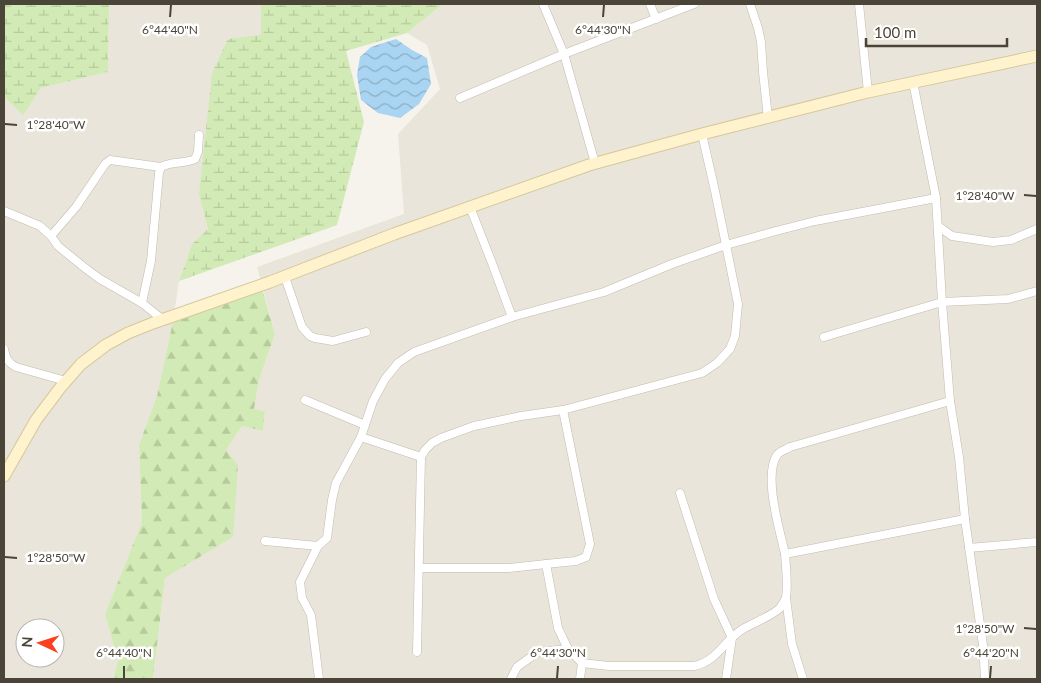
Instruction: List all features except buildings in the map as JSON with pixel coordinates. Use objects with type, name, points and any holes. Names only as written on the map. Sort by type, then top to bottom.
[{"type":"street","points":[[543,4],[564,54],[595,163]]},
{"type":"street","points":[[650,4],[656,18]]},
{"type":"street","points":[[460,98],[564,54],[694,4]]},
{"type":"street","points":[[750,4],[761,42],[768,118]]},
{"type":"street","points":[[859,4],[868,92]]},
{"type":"street","points":[[4,476],[36,420],[66,380],[81,364],[106,344],[162,319],[285,277],[394,234],[595,163],[868,92],[1037,56]]},
{"type":"street","points":[[913,82],[936,198],[950,401],[959,457],[965,519],[986,679]]},
{"type":"street","points":[[417,652],[421,457],[432,443],[474,426],[521,416],[563,410],[702,373],[717,363],[730,350],[738,321],[738,304],[702,134]]},
{"type":"street","points":[[51,236],[110,160],[161,167],[190,161],[195,158],[198,152],[200,136]]},
{"type":"street","points":[[142,303],[151,261],[161,167]]},
{"type":"street","points":[[319,679],[311,615],[302,598],[300,582],[318,546],[327,538],[336,483],[361,436],[373,401],[385,378],[398,363],[414,352],[512,317],[604,292],[672,264],[726,245],[815,221],[936,198]]},
{"type":"street","points":[[470,207],[512,317]]},
{"type":"street","points":[[4,211],[46,230],[58,246],[85,268],[100,279],[142,303],[162,319]]},
{"type":"street","points":[[938,226],[952,236],[993,242],[1012,240],[1037,229]]},
{"type":"street","points":[[285,277],[302,327],[310,336],[333,341],[366,332]]},
{"type":"street","points":[[824,336],[942,302],[992,301],[1037,292]]},
{"type":"street","points":[[4,349],[7,360],[16,366],[66,380]]},
{"type":"street","points":[[305,400],[365,425]]},
{"type":"street","points":[[803,679],[792,644],[786,598],[785,554],[774,502],[772,472],[775,460],[779,453],[790,447],[950,401]]},
{"type":"street","points":[[419,568],[509,568],[576,560],[586,557],[590,544],[563,410]]},
{"type":"street","points":[[361,436],[421,457]]},
{"type":"street","points":[[680,493],[714,599],[732,638],[726,679]]},
{"type":"street","points":[[785,554],[965,519]]},
{"type":"street","points":[[265,540],[318,546]]},
{"type":"street","points":[[969,548],[1037,542]]},
{"type":"street","points":[[546,564],[558,628],[568,649],[582,663],[609,666],[694,666],[704,664],[742,629],[760,621],[780,607],[786,598]]},
{"type":"street","points":[[511,679],[517,667],[538,652],[568,649]]},
{"type":"street","points":[[580,679],[582,663]]},
{"type":"shaded area","points":[[109,4],[261,4],[261,36],[199,195],[208,229],[192,244],[179,281],[173,321],[157,396],[139,445],[142,522],[105,614],[118,661],[113,679],[4,679],[4,97],[23,114],[41,88],[108,72]]},
{"type":"shaded area","points":[[443,4],[1037,4],[1037,679],[153,679],[165,578],[233,537],[226,450],[242,426],[263,431],[265,411],[254,409],[259,380],[275,334],[257,267],[404,214],[398,134],[440,89],[427,45],[407,33]]},
{"type":"green space","points":[[4,4],[109,4],[108,72],[41,88],[23,115],[4,97]]},
{"type":"green space","points":[[261,4],[443,4],[407,33],[346,51],[364,122],[337,225],[179,281],[192,244],[208,229],[199,195],[212,73],[228,39],[261,35]]},
{"type":"green space","points":[[262,288],[275,334],[259,380],[254,409],[265,411],[263,431],[242,426],[226,450],[238,465],[233,537],[165,578],[153,679],[113,679],[118,661],[105,614],[142,522],[139,445],[157,396],[173,321]]},
{"type":"water","points":[[396,39],[427,58],[431,84],[419,104],[400,118],[378,113],[361,100],[357,75],[360,57],[371,47]]}]
